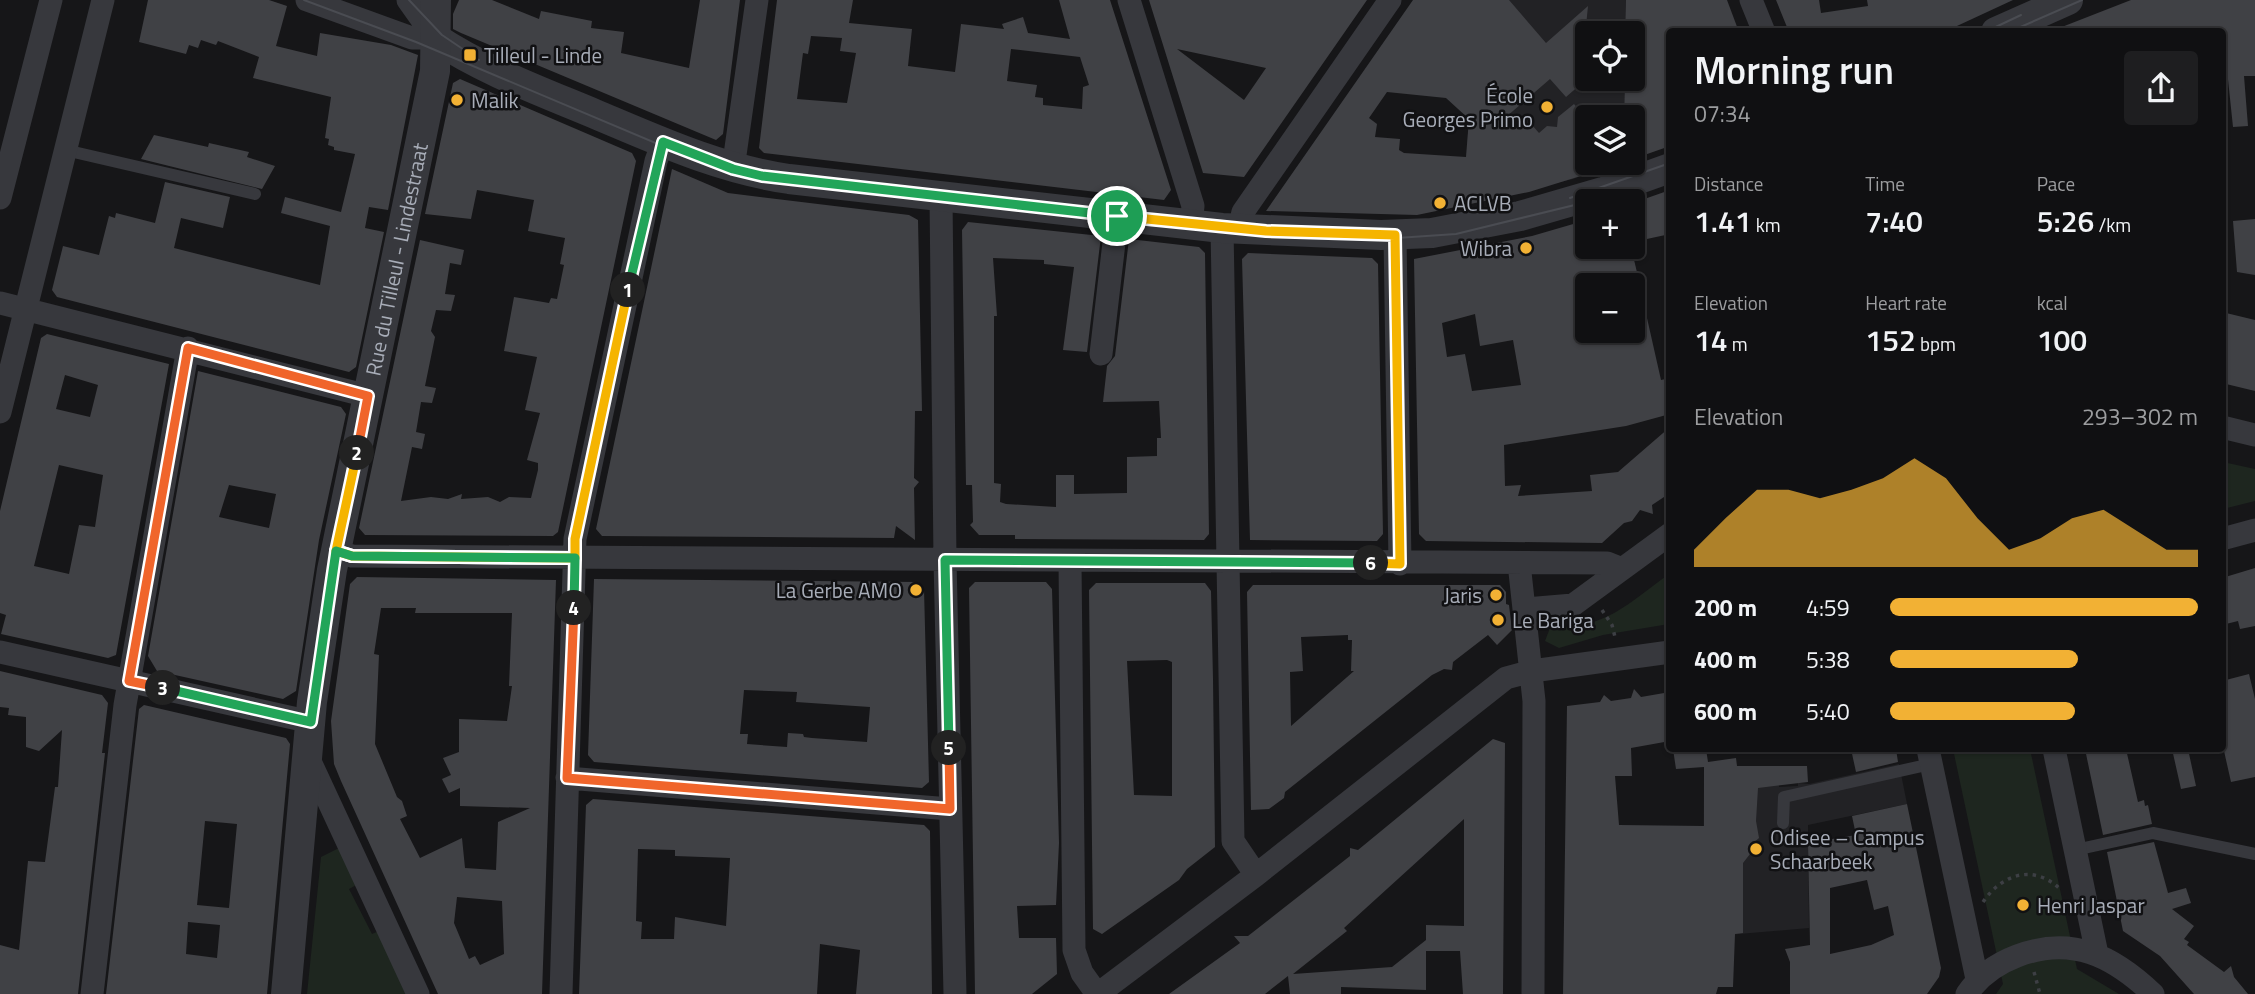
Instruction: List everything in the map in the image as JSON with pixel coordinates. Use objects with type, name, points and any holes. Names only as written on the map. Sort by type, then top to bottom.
[{"type":"street","points":[[2,185],[51,0]]},
{"type":"street","points":[[0,412],[103,0]]},
{"type":"street","points":[[307,0],[412,38],[435,38]]},
{"type":"street","points":[[408,0],[435,38],[469,60],[733,169],[789,179],[1191,225],[1395,235],[1433,233],[1520,215],[1603,192],[1666,169]]},
{"type":"street","name":"Rue du Tilleul - Lindestraat","points":[[418,994],[308,757],[336,551],[435,71],[436,0]]},
{"type":"street","points":[[733,169],[757,0]]},
{"type":"street","points":[[1129,0],[1193,206],[1191,225]]},
{"type":"street","points":[[1256,875],[1233,841],[1228,562],[1231,228],[1390,0]]},
{"type":"street","points":[[1751,0],[1762,28]]},
{"type":"street","points":[[2005,28],[2068,0]]},
{"type":"street","points":[[561,994],[578,525],[656,161],[663,142]]},
{"type":"street","points":[[942,197],[945,560],[955,994]]},
{"type":"street","points":[[1101,354],[1117,216]]},
{"type":"street","points":[[1395,235],[1400,564]]},
{"type":"street","points":[[0,303],[188,348],[368,396]]},
{"type":"street","points":[[92,994],[129,681],[188,348]]},
{"type":"street","points":[[2226,428],[2254,433]]},
{"type":"street","points":[[2226,538],[2255,530]]},
{"type":"street","points":[[1526,609],[1573,605],[1591,595],[1666,537]]},
{"type":"street","points":[[336,551],[352,556],[1400,564],[1608,563],[1622,569]]},
{"type":"street","points":[[1070,562],[1074,950],[1082,973],[1098,994],[1256,875],[1506,678],[1532,671],[1666,653]]},
{"type":"street","points":[[1519,563],[1532,671],[1533,994]]},
{"type":"street","points":[[0,652],[311,722]]},
{"type":"street","points":[[2055,752],[2097,954]]},
{"type":"street","points":[[1930,756],[1972,987]]},
{"type":"street","points":[[286,994],[308,757]]},
{"type":"street","points":[[567,778],[950,809]]},
{"type":"street","points":[[1972,987],[2001,962],[2033,950],[2057,946],[2097,954],[2129,971],[2153,994]]},
{"type":"lane","points":[[65,150],[255,194]]},
{"type":"lane","points":[[1783,823],[1783,797],[1930,756]]},
{"type":"lane","points":[[2075,850],[2153,833],[2255,854]]},
{"type":"path","points":[[1591,595],[1612,625],[1619,660]]},
{"type":"path","points":[[1979,907],[2003,880],[2022,873],[2042,876],[2065,894]]},
{"type":"path","points":[[2033,967],[2040,994]]},
{"type":"shaded area","name":"École Georges Primo","points":[[1422,0],[1626,0],[1625,21],[1575,21],[1575,91],[1625,91],[1624,105],[1575,105],[1575,175],[1584,175],[1463,205],[1474,47]]},
{"type":"shaded area","points":[[2226,463],[2255,469],[2255,501],[2226,508]]},
{"type":"shaded area","points":[[1666,576],[1666,624],[1603,635],[1559,648],[1545,641],[1550,628],[1587,624],[1627,605]]},
{"type":"shaded area","points":[[1954,752],[2031,752],[2077,969],[2119,994],[1996,994],[2003,984]]},
{"type":"shaded area","name":"Odisee – Campus Schaarbeek","points":[[1899,764],[1907,804],[1808,825],[1809,928],[1703,937],[1704,767],[1779,782],[1779,787],[1809,784]]},
{"type":"shaded area","points":[[343,846],[360,883],[349,889],[372,934],[381,930],[411,994],[307,994],[321,857]]},
{"type":"building","points":[[148,0],[269,0],[287,6],[276,46],[317,56],[320,33],[391,45],[418,55],[388,210],[369,207],[365,228],[384,232],[356,367],[349,372],[57,297],[52,290],[63,246],[99,255],[109,216],[115,218],[116,213],[155,223],[165,182],[230,197],[223,228],[181,218],[174,248],[320,285],[330,226],[281,213],[285,197],[341,212],[355,154],[334,150],[334,147],[328,145],[329,139],[325,138],[331,97],[253,78],[259,57],[218,41],[216,45],[201,40],[198,48],[189,45],[186,54],[139,42]]},
{"type":"building","points":[[459,0],[492,0],[539,19],[541,11],[592,21],[591,28],[624,32],[621,53],[689,68],[700,0],[740,0],[723,134],[716,140],[453,29],[453,14]]},
{"type":"building","points":[[777,0],[853,0],[849,23],[912,29],[908,66],[955,72],[961,24],[1004,29],[1002,24],[1023,17],[1028,33],[1070,39],[1059,0],[1110,0],[1171,190],[1164,200],[764,153],[759,148]],"holes":[[[811,36],[842,38],[840,51],[856,53],[847,103],[797,99],[803,53],[808,54]],[[1011,49],[1080,57],[1089,85],[1083,87],[1082,109],[1043,105],[1043,98],[1035,97],[1037,85],[1007,81]]]},
{"type":"building","points":[[1149,0],[1367,0],[1244,177],[1203,173]],"holes":[[[1177,49],[1266,68],[1244,100]]]},
{"type":"building","points":[[1413,0],[1509,0],[1546,43],[1588,6],[1586,21],[1575,21],[1575,89],[1566,97],[1550,79],[1499,123],[1532,125],[1539,133],[1547,126],[1557,127],[1558,117],[1574,104],[1575,175],[1584,175],[1529,192],[1417,215],[1266,211]],"holes":[[[1387,92],[1446,98],[1469,119],[1466,157],[1404,153],[1399,150],[1400,139],[1375,137],[1377,124],[1369,118]]]},
{"type":"building","points":[[1626,0],[1727,0],[1738,28],[1666,28],[1666,147],[1645,155],[1645,105],[1624,105],[1625,91],[1645,91],[1645,21],[1625,21]]},
{"type":"building","points":[[1776,0],[1819,0],[1821,13],[1868,6],[1867,0],[2013,0],[1953,28],[1787,28]]},
{"type":"building","points":[[2131,0],[2255,0],[2255,76],[2244,76],[2248,126],[2233,127],[2226,60],[2226,28],[2059,28]]},
{"type":"building","points":[[460,79],[632,153],[636,161],[558,532],[553,536],[365,535],[359,528],[420,240],[464,250],[461,265],[450,263],[445,294],[455,295],[451,311],[436,310],[431,331],[435,337],[425,386],[436,388],[432,403],[421,402],[416,432],[425,434],[422,449],[412,447],[401,501],[431,497],[448,499],[462,494],[461,499],[488,497],[500,502],[509,497],[531,498],[538,470],[538,463],[527,460],[540,413],[525,410],[537,357],[504,351],[514,297],[549,303],[551,298],[557,299],[564,265],[560,264],[565,238],[528,231],[534,200],[477,190],[471,219],[425,214],[453,83]]},
{"type":"building","points":[[154,135],[208,147],[209,143],[249,152],[247,157],[275,166],[262,189],[141,159]]},
{"type":"building","points":[[672,169],[728,193],[909,215],[918,220],[922,411],[915,411],[914,478],[919,482],[914,488],[915,540],[896,526],[894,538],[602,536],[596,529]]},
{"type":"building","points":[[1666,191],[1666,235],[1645,239],[1645,199]]},
{"type":"building","points":[[2255,219],[2255,275],[2237,272],[2233,221]]},
{"type":"building","points":[[968,222],[1101,236],[1087,352],[1063,350],[1074,267],[1044,264],[1044,260],[993,258],[997,316],[994,316],[994,483],[1001,484],[1000,502],[1006,504],[1056,507],[1056,475],[1074,475],[1074,494],[1127,493],[1127,457],[1157,456],[1157,438],[1161,438],[1159,401],[1103,402],[1107,366],[1115,356],[1129,239],[1199,247],[1205,253],[1209,534],[1204,540],[1015,539],[1015,535],[979,535],[970,525],[973,522],[972,485],[966,485],[962,230]]},
{"type":"building","points":[[1575,223],[1575,259],[1634,259],[1637,273],[1575,273],[1575,343],[1645,343],[1645,309],[1661,380],[1666,379],[1666,415],[1626,426],[1504,445],[1505,486],[1521,485],[1518,496],[1592,491],[1590,475],[1618,472],[1666,430],[1666,496],[1652,505],[1653,514],[1640,510],[1632,521],[1624,523],[1602,543],[1426,541],[1419,534],[1414,259],[1532,236]],"holes":[[[1475,314],[1480,346],[1513,340],[1521,385],[1472,391],[1465,354],[1447,357],[1442,323]]]},
{"type":"building","points":[[1248,253],[1372,258],[1378,264],[1383,534],[1377,541],[1250,540],[1242,259]]},
{"type":"building","points":[[2226,313],[2255,320],[2255,391],[2226,384]]},
{"type":"building","points":[[47,334],[169,364],[116,655],[108,658],[1,634],[6,615],[0,613],[0,511],[41,338]],"holes":[[[65,375],[98,385],[90,417],[56,409]],[[59,465],[103,475],[95,527],[79,525],[69,574],[34,566]]]},
{"type":"building","points":[[198,371],[341,407],[346,414],[319,540],[296,691],[283,699],[157,671],[148,656]],"holes":[[[229,485],[276,494],[269,528],[219,517]]]},
{"type":"building","points":[[2255,568],[2255,626],[2240,629],[2238,621],[2226,624],[2226,577]]},
{"type":"building","points":[[357,577],[556,580],[542,994],[438,994],[334,764],[331,721],[350,584]],"holes":[[[381,608],[416,608],[415,613],[512,613],[509,686],[512,686],[507,721],[459,719],[459,752],[443,758],[451,775],[442,779],[449,793],[460,788],[460,806],[530,808],[498,822],[496,870],[465,868],[462,838],[420,858],[400,819],[407,816],[375,744],[379,655],[374,654]],[[457,897],[502,901],[504,954],[480,965],[475,956],[469,959],[454,923]]]},
{"type":"building","points":[[594,579],[918,582],[924,589],[929,782],[922,788],[594,762],[588,755]],"holes":[[[744,690],[797,692],[796,702],[870,707],[867,742],[812,738],[788,733],[787,747],[747,744],[748,734],[740,734]]]},
{"type":"building","points":[[975,582],[1046,582],[1052,589],[1059,843],[1056,905],[1017,906],[1019,938],[1056,938],[1057,974],[1032,994],[975,994],[969,588]]},
{"type":"building","points":[[1096,583],[1205,583],[1211,591],[1215,847],[1187,869],[1179,880],[1102,934],[1093,929],[1089,590]],"holes":[[[1127,661],[1172,662],[1172,796],[1134,795]]]},
{"type":"building","points":[[1253,585],[1500,585],[1506,592],[1512,630],[1497,645],[1488,635],[1453,662],[1452,670],[1444,669],[1432,675],[1285,792],[1284,798],[1269,809],[1251,810],[1247,592]],"holes":[[[1348,635],[1348,640],[1352,640],[1351,671],[1354,671],[1291,726],[1290,672],[1303,671],[1301,637]]]},
{"type":"building","points":[[0,671],[102,695],[108,703],[102,753],[105,753],[78,994],[0,994],[0,945],[19,950],[28,861],[45,862],[55,787],[58,787],[62,730],[39,751],[26,747],[26,717],[8,715],[9,708],[0,707]]},
{"type":"building","points":[[2249,674],[2255,699],[2255,777],[2231,782],[2224,752],[2226,680]]},
{"type":"building","points":[[1634,689],[1641,697],[1666,693],[1666,742],[1631,748],[1632,776],[1615,776],[1619,825],[1704,826],[1704,767],[1676,769],[1673,752],[1706,752],[1708,762],[1736,758],[1737,766],[1807,766],[1808,782],[1758,788],[1756,821],[1759,838],[1751,845],[1750,854],[1743,863],[1743,933],[1735,934],[1733,987],[1718,987],[1716,994],[1563,994],[1567,706],[1600,702],[1604,695],[1611,701],[1631,698]]},
{"type":"building","points":[[144,705],[286,738],[290,744],[267,994],[106,994],[139,709]],"holes":[[[205,821],[237,824],[229,908],[197,905]],[[188,922],[220,925],[217,958],[186,954]]]},
{"type":"building","points":[[1493,739],[1505,743],[1503,994],[1463,994],[1460,951],[1426,951],[1426,990],[1341,987],[1341,994],[1290,994],[1288,976],[1265,994],[1169,994],[1240,943],[1234,936],[1248,936],[1350,856],[1350,848],[1358,850]],"holes":[[[1464,819],[1464,926],[1426,925],[1426,940],[1392,967],[1293,974],[1347,931],[1344,928]]]},
{"type":"building","points":[[1852,752],[1896,752],[1898,762],[1856,772]]},
{"type":"building","points":[[2086,752],[2127,752],[2138,802],[2144,800],[2145,806],[2148,805],[2152,824],[2103,835]]},
{"type":"building","points":[[2173,752],[2189,752],[2196,786],[2181,789]]},
{"type":"building","points":[[593,799],[924,825],[930,831],[932,994],[856,994],[860,950],[820,944],[817,994],[579,994],[586,805]],"holes":[[[638,849],[675,850],[675,856],[730,858],[726,926],[675,917],[674,939],[641,939],[642,922],[636,921]]]},
{"type":"building","points":[[1907,804],[1941,968],[1939,977],[1927,994],[1790,994],[1790,962],[1785,949],[1810,945],[1808,843],[1856,835],[1852,816]],"holes":[[[1867,880],[1874,910],[1888,906],[1894,935],[1871,945],[1830,954],[1830,888]]]},
{"type":"building","points":[[2154,842],[2168,893],[2186,888],[2191,903],[2172,909],[2194,926],[2184,939],[2189,942],[2187,945],[2224,972],[2231,966],[2234,977],[2248,994],[2194,994],[2160,956],[2123,931],[2107,852]]},
{"type":"tram line","points":[[304,0],[416,42],[703,163],[763,180],[1202,230],[1382,239],[1456,234],[1575,205]]},
{"type":"tram line","points":[[409,0],[442,35],[479,60]]},
{"type":"tram line","points":[[2018,28],[2082,0]]},
{"type":"tram line","points":[[1993,28],[2021,15]]},
{"type":"tram line","points":[[1570,198],[1666,164]]},
{"type":"place","name":"Tilleul - Linde","points":[[470,55]]},
{"type":"place","name":"Malik","points":[[457,100]]},
{"type":"place","name":"École Georges Primo","points":[[1547,107]]},
{"type":"place","name":"ACLVB","points":[[1440,203]]},
{"type":"place","name":"Wibra","points":[[1526,248]]},
{"type":"place","name":"La Gerbe AMO","points":[[916,590]]},
{"type":"place","name":"Jaris","points":[[1496,595]]},
{"type":"place","name":"Le Bariga","points":[[1498,620]]},
{"type":"place","name":"Odisee – Campus Schaarbeek","points":[[1756,849]]},
{"type":"place","name":"Henri Jaspar","points":[[2023,905]]},
{"type":"route","points":[[1117,216],[762,176],[733,169],[663,142],[656,161],[575,539],[575,558],[454,557],[352,556],[336,551],[368,396],[188,348],[129,681],[311,722],[336,551],[352,556],[575,558],[567,778],[950,809],[945,560],[1400,564],[1395,235],[1266,231],[1117,216]]}]
